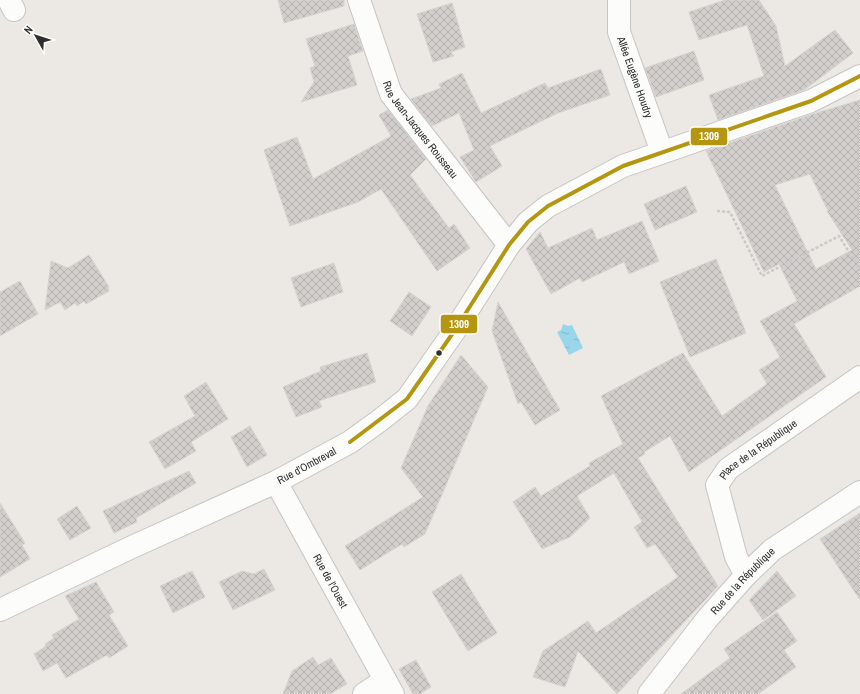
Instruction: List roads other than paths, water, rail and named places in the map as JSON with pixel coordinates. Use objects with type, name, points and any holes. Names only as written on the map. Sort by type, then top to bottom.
[{"type":"street","name":"Rue Jean-Jacques Rousseau","points":[[359,0],[391,94],[509,245]]},
{"type":"street","name":"Allée Eugène Houdry","points":[[618,0],[619,32],[662,152]]},
{"type":"street","name":"Rue d'Ombreval","points":[[0,610],[132,547],[276,482],[350,442],[380,421],[407,399],[456,330],[509,245],[528,222],[548,206],[623,166],[811,101],[860,76]]},
{"type":"street","name":"Place de la République","points":[[746,575],[736,557],[717,485],[728,469],[860,377]]},
{"type":"street","name":"Rue de l'Ouest","points":[[276,482],[389,687],[364,694]]},
{"type":"street","name":"Rue de la République","points":[[649,694],[702,624],[746,575],[772,550],[860,492]]},
{"type":"water","points":[[563,324],[568,326],[572,325],[583,348],[569,355],[557,332],[561,330]]}]
